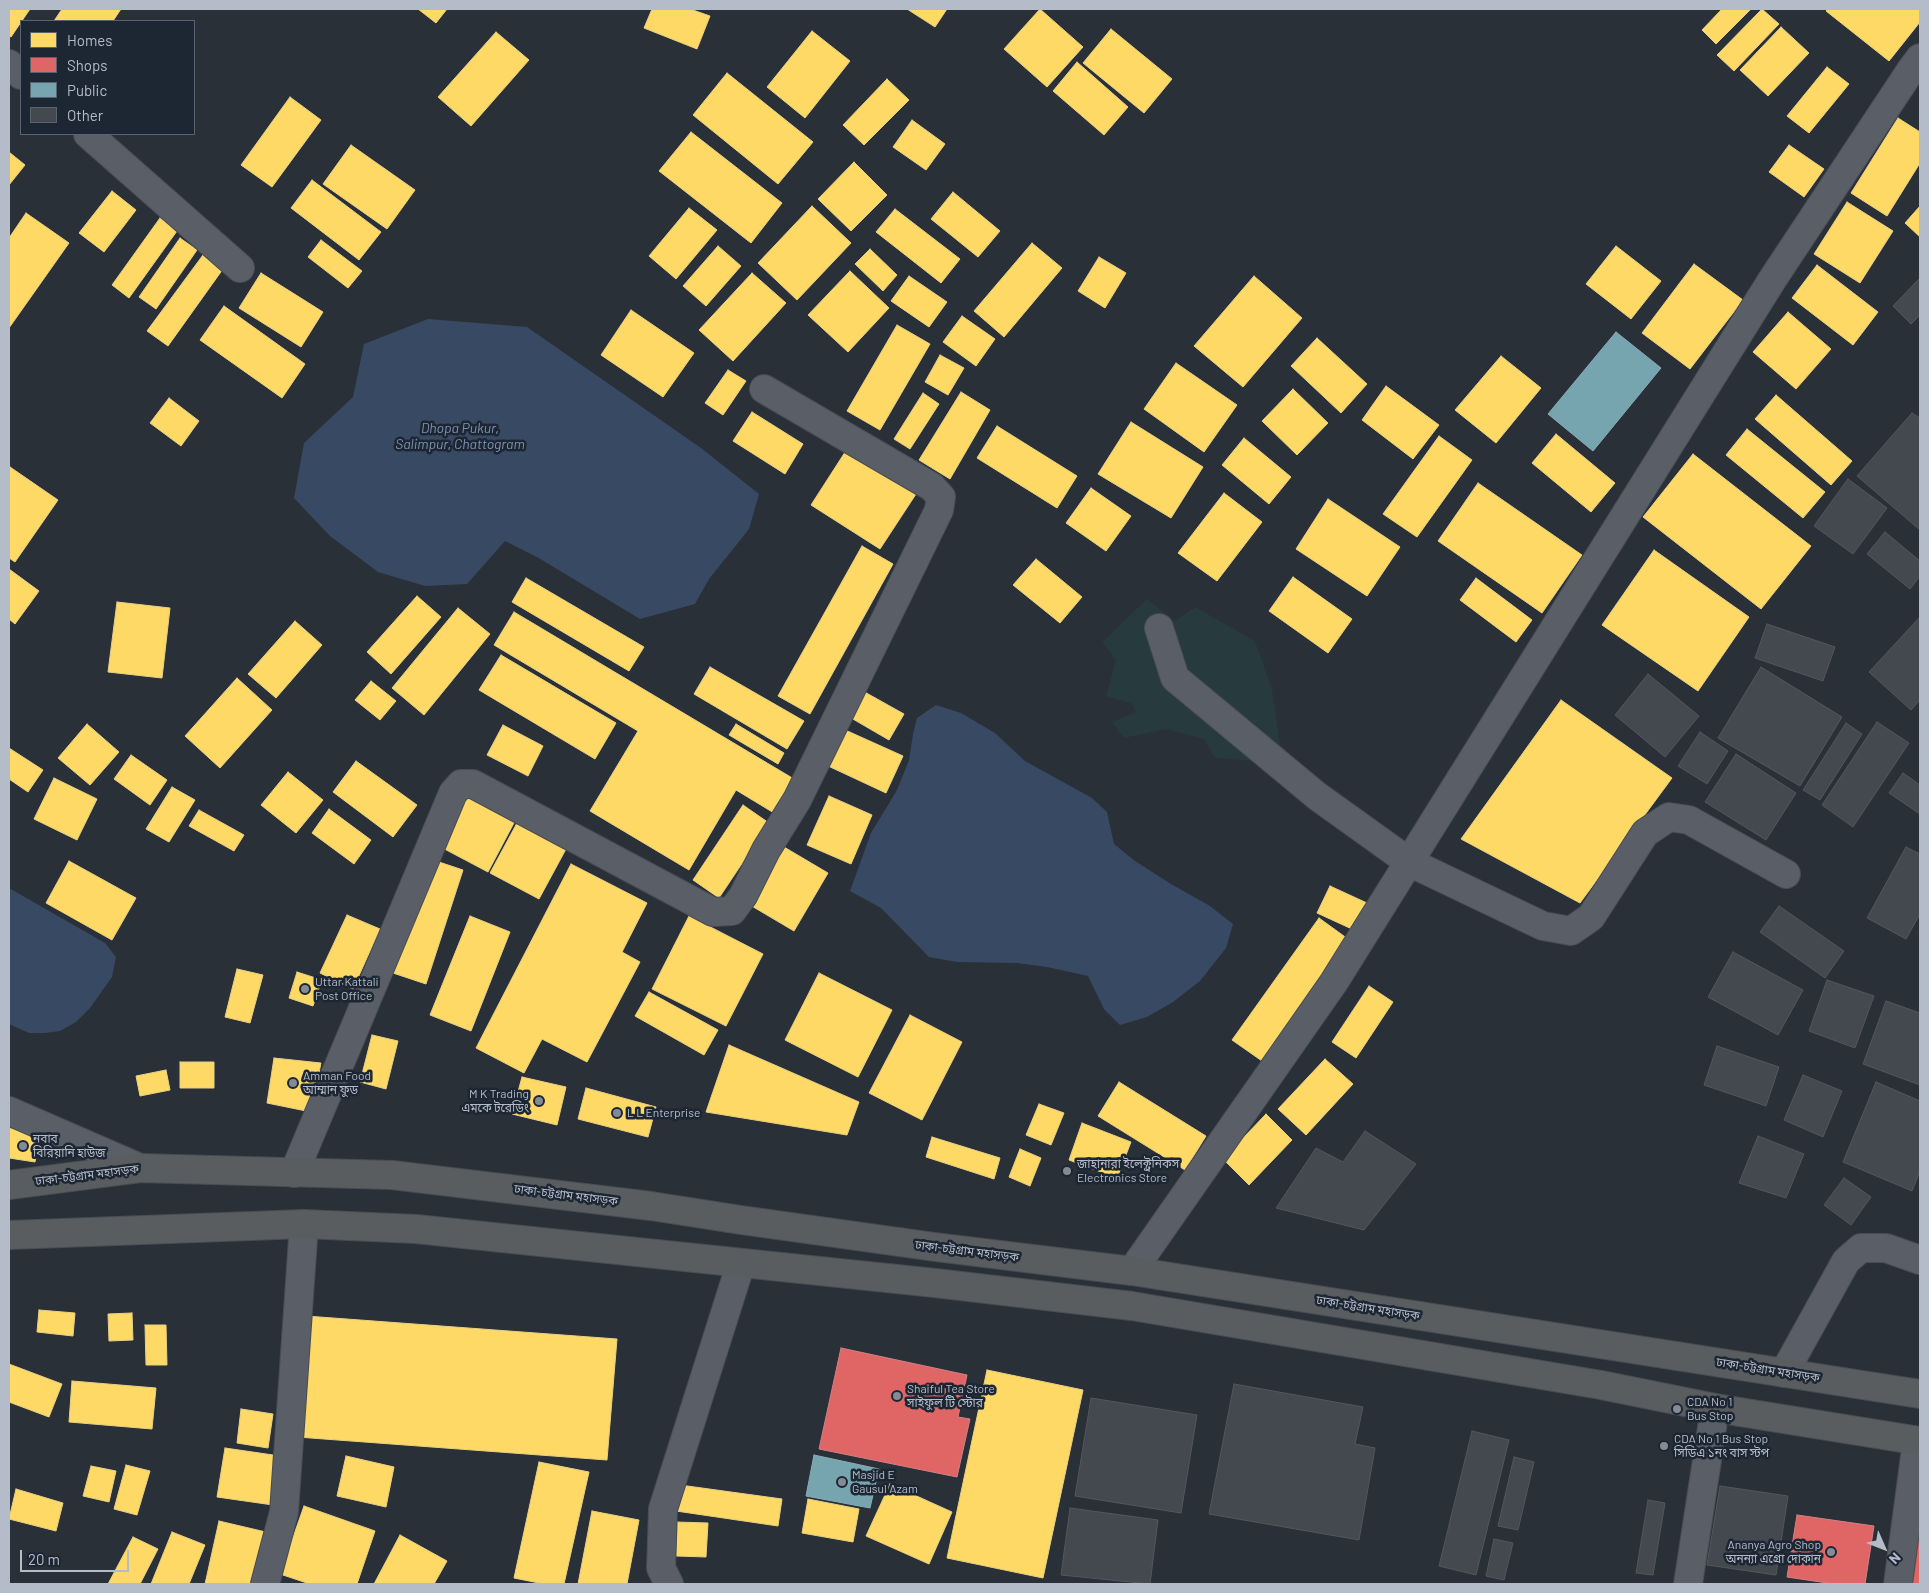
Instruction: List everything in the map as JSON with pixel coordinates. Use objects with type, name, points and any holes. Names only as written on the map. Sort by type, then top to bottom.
[{"type":"highway","name":"ঢাকা-চট্টগ্রাম মহাসড়ক","points":[[9,1185],[140,1168],[392,1175],[651,1206],[935,1247],[1132,1271],[1920,1394]]},
{"type":"highway","points":[[9,1235],[304,1224],[416,1229],[741,1263],[1132,1306],[1601,1385],[1715,1408],[1919,1441]]},
{"type":"street","points":[[1132,1271],[1334,982],[1772,280],[1910,70],[1920,58]]},
{"type":"street","points":[[9,64],[20,74]]},
{"type":"street","points":[[89,135],[240,268]]},
{"type":"street","points":[[294,1173],[453,792],[461,784],[473,784],[713,912],[732,911],[743,896],[766,850],[801,792],[939,510],[941,497],[932,487],[764,389]]},
{"type":"street","points":[[1158,628],[1175,678],[1317,796],[1409,862],[1544,926],[1570,930],[1591,916],[1645,833],[1669,817],[1689,820],[1786,874]]},
{"type":"street","points":[[9,1111],[140,1168]]},
{"type":"street","points":[[265,1584],[284,1512],[304,1224]]},
{"type":"street","points":[[1784,1373],[1846,1261],[1861,1248],[1886,1248],[1920,1260]]},
{"type":"street","points":[[669,1584],[661,1568],[663,1509],[741,1263]]},
{"type":"street","points":[[1688,1584],[1715,1408]]},
{"type":"street","points":[[1898,1584],[1919,1441]]},
{"type":"green space","points":[[1147,599],[1175,621],[1195,607],[1255,641],[1272,689],[1280,745],[1264,762],[1215,758],[1204,739],[1166,729],[1124,738],[1112,722],[1136,712],[1131,703],[1106,696],[1116,660],[1102,642]]},
{"type":"water","name":"Dhopa Pukur, Salimpur, Chattogram","points":[[428,319],[527,327],[701,448],[759,494],[749,529],[709,579],[695,604],[640,619],[537,557],[505,541],[467,584],[425,586],[378,572],[330,536],[294,498],[304,443],[353,397],[364,344]]},
{"type":"water","points":[[936,705],[961,713],[995,733],[1025,761],[1092,798],[1107,812],[1114,844],[1135,861],[1210,906],[1233,924],[1226,948],[1200,981],[1173,1002],[1147,1017],[1120,1025],[1104,1009],[1088,976],[1017,963],[957,962],[929,957],[881,908],[850,891],[871,833],[897,790],[909,760],[917,718]]},
{"type":"water","points":[[9,888],[105,943],[116,957],[112,977],[90,1008],[76,1022],[60,1031],[29,1033],[9,1024]]},
{"type":"building: Homes","points":[[9,9],[30,9],[23,20],[20,20],[20,24],[11,37],[9,36]]},
{"type":"building: Homes","points":[[62,9],[121,9],[114,20],[55,20]]},
{"type":"building: Homes","points":[[418,9],[447,9],[436,23]]},
{"type":"building: Homes","points":[[652,9],[690,9],[710,16],[697,49],[644,28]]},
{"type":"building: Homes","points":[[907,9],[947,9],[935,27]]},
{"type":"building: Homes","points":[[1040,9],[1083,47],[1047,87],[1004,49]]},
{"type":"building: Homes","points":[[1722,9],[1751,9],[1716,44],[1702,30]]},
{"type":"building: Homes","points":[[1762,9],[1779,24],[1734,71],[1717,55]]},
{"type":"building: Homes","points":[[1828,9],[1920,9],[1920,22],[1889,61],[1826,11]]},
{"type":"building: Homes","points":[[1781,27],[1809,53],[1768,96],[1740,70]]},
{"type":"building: Homes","points":[[1111,29],[1172,79],[1144,113],[1083,63]]},
{"type":"building: Homes","points":[[812,31],[850,61],[805,118],[767,87]]},
{"type":"building: Homes","points":[[496,32],[529,60],[471,126],[438,97]]},
{"type":"building: Homes","points":[[1077,62],[1128,107],[1104,135],[1053,91]]},
{"type":"building: Homes","points":[[1827,67],[1849,84],[1809,133],[1787,116]]},
{"type":"building: Homes","points":[[727,73],[813,142],[778,184],[693,115]]},
{"type":"building: Homes","points":[[887,79],[909,100],[864,145],[843,125]]},
{"type":"building: Homes","points":[[290,97],[321,120],[272,187],[241,165]]},
{"type":"building: Homes","points":[[1898,118],[1920,132],[1920,163],[1887,216],[1851,193]]},
{"type":"building: Homes","points":[[912,120],[945,144],[926,170],[893,147]]},
{"type":"building: Homes","points":[[691,132],[782,203],[751,243],[659,171]]},
{"type":"building: Homes","points":[[351,145],[415,190],[387,229],[323,184]]},
{"type":"building: Homes","points":[[1789,145],[1824,169],[1804,197],[1769,172]]},
{"type":"building: Homes","points":[[9,152],[25,165],[9,185]]},
{"type":"building: Homes","points":[[854,162],[887,195],[851,231],[818,199]]},
{"type":"building: Homes","points":[[312,180],[381,232],[359,260],[291,208]]},
{"type":"building: Homes","points":[[112,191],[136,210],[104,252],[79,233]]},
{"type":"building: Homes","points":[[953,192],[1000,231],[978,257],[931,219]]},
{"type":"building: Homes","points":[[1847,202],[1893,231],[1860,283],[1814,254]]},
{"type":"building: Homes","points":[[812,206],[851,243],[797,300],[758,263]]},
{"type":"building: Homes","points":[[1920,206],[1920,237],[1905,223]]},
{"type":"building: Homes","points":[[689,208],[717,230],[676,279],[649,256]]},
{"type":"building: Homes","points":[[895,209],[960,259],[941,283],[876,232]]},
{"type":"building: Homes","points":[[26,213],[69,243],[9,328],[9,238]]},
{"type":"building: Homes","points":[[160,218],[177,231],[129,298],[112,285]]},
{"type":"building: Homes","points":[[180,238],[197,250],[156,309],[139,297]]},
{"type":"building: Homes","points":[[321,240],[362,271],[348,288],[308,257]]},
{"type":"building: Homes","points":[[1032,243],[1062,268],[1004,337],[974,311]]},
{"type":"building: Homes","points":[[718,246],[741,266],[706,306],[683,286]]},
{"type":"building: Homes","points":[[1616,246],[1661,281],[1631,319],[1586,284]]},
{"type":"building: Homes","points":[[870,249],[897,275],[883,291],[855,264]]},
{"type":"building: Homes","points":[[203,255],[223,269],[168,346],[147,331]]},
{"type":"building: Homes","points":[[1099,257],[1126,273],[1105,308],[1078,291]]},
{"type":"building: Homes","points":[[1694,264],[1743,300],[1690,369],[1642,333]]},
{"type":"building: Homes","points":[[1817,265],[1878,312],[1853,345],[1792,298]]},
{"type":"building: Homes","points":[[850,271],[889,308],[848,352],[808,315]]},
{"type":"building: Homes","points":[[261,273],[323,312],[301,347],[239,308]]},
{"type":"building: Homes","points":[[752,273],[786,303],[733,361],[699,330]]},
{"type":"building: Homes","points":[[909,276],[947,302],[929,327],[891,301]]},
{"type":"building: Homes","points":[[1254,276],[1302,318],[1243,387],[1194,346]]},
{"type":"building: Homes","points":[[224,306],[305,364],[282,398],[200,340]]},
{"type":"building: Homes","points":[[631,310],[694,353],[663,397],[601,355]]},
{"type":"building: Homes","points":[[1788,312],[1831,349],[1796,389],[1753,352]]},
{"type":"building: Homes","points":[[962,316],[995,339],[976,366],[943,342]]},
{"type":"building: Homes","points":[[897,325],[930,344],[880,430],[847,411]]},
{"type":"building: Homes","points":[[1317,338],[1367,384],[1341,413],[1291,366]]},
{"type":"building: Homes","points":[[940,355],[964,368],[948,395],[925,382]]},
{"type":"building: Homes","points":[[1501,356],[1541,388],[1496,443],[1455,410]]},
{"type":"building: Homes","points":[[1176,363],[1237,405],[1204,452],[1144,409]]},
{"type":"building: Homes","points":[[728,370],[746,381],[723,415],[705,403]]},
{"type":"building: Homes","points":[[1386,386],[1439,425],[1413,459],[1362,420]]},
{"type":"building: Homes","points":[[1293,389],[1328,423],[1297,455],[1262,421]]},
{"type":"building: Homes","points":[[961,392],[990,410],[950,479],[919,460]]},
{"type":"building: Homes","points":[[923,393],[939,404],[910,449],[894,439]]},
{"type":"building: Homes","points":[[1776,395],[1852,461],[1831,485],[1755,419]]},
{"type":"building: Homes","points":[[169,398],[199,421],[181,446],[150,423]]},
{"type":"building: Homes","points":[[752,412],[803,444],[785,474],[733,441]]},
{"type":"building: Homes","points":[[1131,422],[1203,467],[1171,518],[1098,474]]},
{"type":"building: Homes","points":[[997,426],[1077,476],[1057,508],[977,458]]},
{"type":"building: Homes","points":[[1747,429],[1825,492],[1803,518],[1726,455]]},
{"type":"building: Homes","points":[[1556,434],[1615,483],[1591,512],[1532,463]]},
{"type":"building: Homes","points":[[1439,436],[1472,460],[1417,537],[1383,514]]},
{"type":"building: Homes","points":[[1244,438],[1291,477],[1269,504],[1222,465]]},
{"type":"building: Homes","points":[[849,446],[918,491],[880,549],[811,505]]},
{"type":"building: Homes","points":[[1693,454],[1811,546],[1761,609],[1643,517]]},
{"type":"building: Homes","points":[[10,467],[58,500],[15,562],[9,558]]},
{"type":"building: Homes","points":[[1478,483],[1582,555],[1542,613],[1438,541]]},
{"type":"building: Homes","points":[[1091,488],[1131,516],[1106,551],[1066,523]]},
{"type":"building: Homes","points":[[1224,493],[1262,522],[1217,581],[1178,553]]},
{"type":"building: Homes","points":[[1328,499],[1400,547],[1367,596],[1296,549]]},
{"type":"building: Homes","points":[[862,546],[893,564],[810,714],[778,696]]},
{"type":"building: Homes","points":[[1654,550],[1749,617],[1698,691],[1602,625]]},
{"type":"building: Homes","points":[[1036,559],[1082,597],[1060,623],[1013,585]]},
{"type":"building: Homes","points":[[9,569],[39,591],[15,624],[9,619]]},
{"type":"building: Homes","points":[[1293,577],[1352,619],[1328,653],[1269,611]]},
{"type":"building: Homes","points":[[526,578],[644,647],[629,671],[512,602]]},
{"type":"building: Homes","points":[[1476,578],[1532,620],[1516,642],[1460,600]]},
{"type":"building: Homes","points":[[417,596],[441,617],[391,674],[367,652]]},
{"type":"building: Homes","points":[[117,602],[170,608],[162,678],[108,672]]},
{"type":"building: Homes","points":[[458,608],[490,634],[424,715],[392,688]]},
{"type":"building: Homes","points":[[514,612],[794,779],[774,813],[736,790],[689,870],[590,811],[638,731],[494,645]]},
{"type":"building: Homes","points":[[295,621],[322,645],[276,698],[248,674]]},
{"type":"building: Homes","points":[[501,655],[616,723],[595,759],[479,690]]},
{"type":"building: Homes","points":[[710,667],[804,721],[787,749],[694,694]]},
{"type":"building: Homes","points":[[237,678],[272,710],[220,768],[185,736]]},
{"type":"building: Homes","points":[[371,681],[396,701],[380,720],[355,700]]},
{"type":"building: Homes","points":[[861,690],[904,714],[889,740],[846,715]]},
{"type":"building: Homes","points":[[1561,700],[1672,778],[1580,903],[1461,839]]},
{"type":"building: Homes","points":[[87,724],[119,752],[90,785],[58,758]]},
{"type":"building: Homes","points":[[736,724],[784,753],[778,764],[729,735]]},
{"type":"building: Homes","points":[[503,725],[543,746],[528,776],[487,755]]},
{"type":"building: Homes","points":[[843,729],[903,756],[886,793],[826,765]]},
{"type":"building: Homes","points":[[9,748],[43,770],[28,792],[9,779]]},
{"type":"building: Homes","points":[[131,755],[167,780],[150,805],[114,779]]},
{"type":"building: Homes","points":[[356,761],[417,805],[393,837],[333,792]]},
{"type":"building: Homes","points":[[288,772],[323,800],[296,833],[261,805]]},
{"type":"building: Homes","points":[[54,778],[97,799],[77,840],[34,819]]},
{"type":"building: Homes","points":[[172,787],[195,800],[169,842],[146,829]]},
{"type":"building: Homes","points":[[462,792],[515,821],[488,872],[435,844]]},
{"type":"building: Homes","points":[[829,796],[872,815],[851,864],[807,845]]},
{"type":"building: Homes","points":[[743,805],[769,823],[719,898],[693,880]]},
{"type":"building: Homes","points":[[329,809],[371,840],[354,864],[312,833]]},
{"type":"building: Homes","points":[[199,810],[244,835],[234,851],[189,826]]},
{"type":"building: Homes","points":[[517,823],[566,849],[539,899],[490,873]]},
{"type":"building: Homes","points":[[784,847],[828,873],[794,931],[750,905]]},
{"type":"building: Homes","points":[[427,858],[463,870],[426,984],[390,972]]},
{"type":"building: Homes","points":[[69,861],[136,898],[112,940],[46,903]]},
{"type":"building: Homes","points":[[571,864],[647,903],[622,952],[640,962],[587,1062],[542,1039],[524,1073],[476,1048]]},
{"type":"building: Homes","points":[[1330,886],[1367,903],[1354,930],[1317,913]]},
{"type":"building: Homes","points":[[347,915],[380,929],[353,989],[320,973]]},
{"type":"building: Homes","points":[[470,916],[510,932],[471,1031],[430,1015]]},
{"type":"building: Homes","points":[[689,916],[763,954],[726,1026],[652,989]]},
{"type":"building: Homes","points":[[1319,918],[1348,939],[1262,1061],[1232,1040]]},
{"type":"building: Homes","points":[[237,969],[263,975],[250,1023],[225,1017]]},
{"type":"building: Homes","name":"Uttar Kattali Post Office","points":[[297,972],[322,980],[313,1006],[289,998]]},
{"type":"building: Homes","points":[[819,973],[892,1010],[858,1077],[785,1040]]},
{"type":"building: Homes","points":[[1369,986],[1393,1002],[1356,1058],[1332,1042]]},
{"type":"building: Homes","points":[[649,992],[718,1030],[704,1055],[635,1016]]},
{"type":"building: Homes","points":[[910,1015],[962,1042],[922,1120],[869,1093]]},
{"type":"building: Homes","points":[[372,1035],[398,1041],[386,1089],[360,1082]]},
{"type":"building: Homes","points":[[729,1045],[859,1102],[847,1135],[706,1112]]},
{"type":"building: Homes","name":"Amman Food আম্মান ফুড","points":[[274,1058],[321,1063],[311,1112],[267,1103]]},
{"type":"building: Homes","points":[[1325,1059],[1353,1084],[1306,1135],[1278,1109]]},
{"type":"building: Homes","points":[[180,1062],[214,1062],[214,1088],[180,1088]]},
{"type":"building: Homes","points":[[166,1070],[170,1090],[140,1096],[136,1076]]},
{"type":"building: Homes","name":"M K Trading এমকে টরেডিং","points":[[522,1077],[566,1087],[557,1125],[512,1114]]},
{"type":"building: Homes","points":[[1119,1082],[1206,1136],[1185,1170],[1098,1116]]},
{"type":"building: Homes","name":"L L Enterprise","points":[[586,1088],[656,1107],[648,1137],[578,1119]]},
{"type":"building: Homes","points":[[1039,1104],[1064,1113],[1051,1145],[1026,1135]]},
{"type":"building: Homes","points":[[1266,1114],[1292,1140],[1249,1185],[1223,1159]]},
{"type":"building: Homes","points":[[1082,1123],[1131,1142],[1117,1178],[1069,1160]]},
{"type":"building: Homes","name":"নবাব বিরিয়ানি হাউজ","points":[[9,1128],[40,1134],[35,1162],[9,1158]]},
{"type":"building: Homes","points":[[932,1137],[1000,1158],[994,1179],[926,1157]]},
{"type":"building: Homes","points":[[1020,1149],[1041,1158],[1030,1186],[1009,1177]]},
{"type":"building: Homes","points":[[39,1310],[75,1313],[73,1336],[37,1332]]},
{"type":"building: Homes","points":[[132,1313],[133,1340],[109,1341],[108,1314]]},
{"type":"building: Homes","points":[[306,1316],[617,1339],[607,1460],[297,1437]]},
{"type":"building: Homes","points":[[145,1325],[166,1325],[167,1365],[146,1365]]},
{"type":"building: Homes","points":[[9,1364],[62,1384],[49,1417],[9,1402]]},
{"type":"building: Homes","points":[[987,1370],[1083,1390],[1043,1578],[947,1558]]},
{"type":"building: Homes","points":[[72,1381],[156,1388],[152,1429],[69,1422]]},
{"type":"building: Homes","points":[[241,1409],[273,1414],[268,1448],[237,1443]]},
{"type":"building: Homes","points":[[225,1448],[280,1456],[273,1505],[217,1497]]},
{"type":"building: Homes","points":[[346,1456],[394,1467],[386,1507],[337,1496]]},
{"type":"building: Homes","points":[[539,1462],[589,1472],[564,1584],[544,1584],[514,1578]]},
{"type":"building: Homes","points":[[126,1465],[150,1471],[137,1515],[114,1509]]},
{"type":"building: Homes","points":[[91,1466],[116,1471],[109,1502],[83,1496]]},
{"type":"building: Homes","points":[[890,1484],[952,1512],[929,1564],[866,1536]]},
{"type":"building: Homes","points":[[680,1485],[782,1499],[778,1526],[676,1511]]},
{"type":"building: Homes","points":[[16,1489],[63,1503],[56,1531],[9,1519]]},
{"type":"building: Homes","points":[[808,1499],[859,1509],[853,1542],[802,1533]]},
{"type":"building: Homes","points":[[304,1506],[375,1531],[357,1584],[310,1584],[280,1574]]},
{"type":"building: Homes","points":[[592,1511],[639,1520],[627,1584],[578,1584]]},
{"type":"building: Homes","points":[[219,1521],[270,1533],[258,1584],[205,1584]]},
{"type":"building: Homes","points":[[677,1522],[708,1523],[706,1557],[676,1556]]},
{"type":"building: Homes","points":[[172,1532],[205,1545],[189,1584],[151,1584]]},
{"type":"building: Homes","points":[[400,1535],[447,1561],[434,1584],[374,1584]]},
{"type":"building: Homes","points":[[133,1537],[158,1549],[140,1584],[108,1584]]},
{"type":"building: Shops","name":"Shaiful Tea Store সাইফুল টি স্টোর","points":[[841,1348],[967,1375],[958,1417],[970,1419],[957,1477],[819,1449]]},
{"type":"building: Shops","name":"Ananya Agro Shop অনন্যা এগ্রো দোকান","points":[[1797,1515],[1874,1526],[1865,1584],[1834,1584],[1787,1577]]},
{"type":"building: Shops","points":[[1917,1534],[1920,1534],[1920,1584],[1909,1584]]},
{"type":"building: Public","points":[[1616,332],[1661,368],[1593,451],[1548,414]]},
{"type":"building: Public","name":"Masjid E Gausul Azam","points":[[814,1455],[879,1469],[870,1508],[806,1496]]},
{"type":"building: Other","points":[[1920,278],[1920,315],[1911,324],[1893,306]]},
{"type":"building: Other","points":[[1912,413],[1920,418],[1920,530],[1857,476]]},
{"type":"building: Other","points":[[1848,479],[1887,508],[1853,554],[1814,526]]},
{"type":"building: Other","points":[[1885,532],[1920,561],[1920,576],[1910,589],[1867,554]]},
{"type":"building: Other","points":[[1920,617],[1920,700],[1911,710],[1869,672]]},
{"type":"building: Other","points":[[1767,624],[1835,647],[1823,681],[1755,658]]},
{"type":"building: Other","points":[[1761,667],[1842,717],[1800,786],[1718,738]]},
{"type":"building: Other","points":[[1648,674],[1699,716],[1665,757],[1615,715]]},
{"type":"building: Other","points":[[1877,722],[1909,743],[1853,827],[1822,805]]},
{"type":"building: Other","points":[[1846,723],[1862,734],[1820,800],[1803,790]]},
{"type":"building: Other","points":[[1700,732],[1728,751],[1707,784],[1678,766]]},
{"type":"building: Other","points":[[1736,754],[1796,793],[1766,840],[1705,802]]},
{"type":"building: Other","points":[[1903,773],[1920,785],[1920,814],[1889,793]]},
{"type":"building: Other","points":[[1906,847],[1920,854],[1920,914],[1906,939],[1867,918]]},
{"type":"building: Other","points":[[1779,906],[1844,951],[1825,978],[1760,932]]},
{"type":"building: Other","points":[[1733,952],[1803,990],[1778,1035],[1708,997]]},
{"type":"building: Other","points":[[1827,980],[1874,996],[1855,1048],[1809,1031]]},
{"type":"building: Other","points":[[1886,1001],[1920,1013],[1920,1085],[1863,1064]]},
{"type":"building: Other","points":[[1717,1046],[1779,1067],[1766,1106],[1704,1085]]},
{"type":"building: Other","points":[[1803,1075],[1842,1091],[1823,1137],[1784,1120]]},
{"type":"building: Other","points":[[1876,1082],[1920,1101],[1920,1171],[1912,1191],[1843,1162]]},
{"type":"building: Other","points":[[1365,1131],[1416,1164],[1364,1230],[1276,1208],[1316,1148],[1343,1162]]},
{"type":"building: Other","points":[[1758,1136],[1804,1154],[1786,1198],[1739,1183]]},
{"type":"building: Other","points":[[1844,1178],[1871,1197],[1851,1225],[1824,1205]]},
{"type":"building: Other","points":[[1234,1384],[1363,1407],[1355,1444],[1375,1448],[1359,1540],[1209,1514]]},
{"type":"building: Other","points":[[1091,1398],[1197,1415],[1181,1513],[1075,1496]]},
{"type":"building: Other","points":[[1472,1431],[1509,1440],[1476,1575],[1439,1566]]},
{"type":"building: Other","points":[[1514,1457],[1534,1462],[1518,1530],[1498,1526]]},
{"type":"building: Other","points":[[1720,1486],[1788,1496],[1776,1575],[1707,1565]]},
{"type":"building: Other","points":[[1648,1500],[1665,1503],[1653,1575],[1636,1573]]},
{"type":"building: Other","points":[[1070,1508],[1158,1520],[1150,1584],[1061,1575]]},
{"type":"building: Other","points":[[1494,1539],[1513,1543],[1504,1580],[1486,1576]]},
{"type":"place","name":"Uttar Kattali Post Office","points":[[305,989]]},
{"type":"place","name":"Amman Food আম্মান ফুড","points":[[293,1083]]},
{"type":"place","name":"M K Trading এমকে টরেডিং","points":[[539,1101]]},
{"type":"place","name":"L L Enterprise","points":[[617,1113]]},
{"type":"place","name":"নবাব বিরিয়ানি হাউজ","points":[[23,1146]]},
{"type":"place","name":"জাহানারা ইলেক্ট্রনিকস Electronics Store","points":[[1067,1171]]},
{"type":"place","name":"Shaiful Tea Store সাইফুল টি স্টোর","points":[[897,1396]]},
{"type":"place","name":"CDA No 1 Bus Stop","points":[[1677,1409]]},
{"type":"place","name":"CDA No 1 Bus Stop সিডিএ ১নং বাস স্টপ","points":[[1664,1446]]},
{"type":"place","name":"Masjid E Gausul Azam","points":[[842,1482]]},
{"type":"place","name":"Ananya Agro Shop অনন্যা এগ্রো দোকান","points":[[1831,1552]]}]
